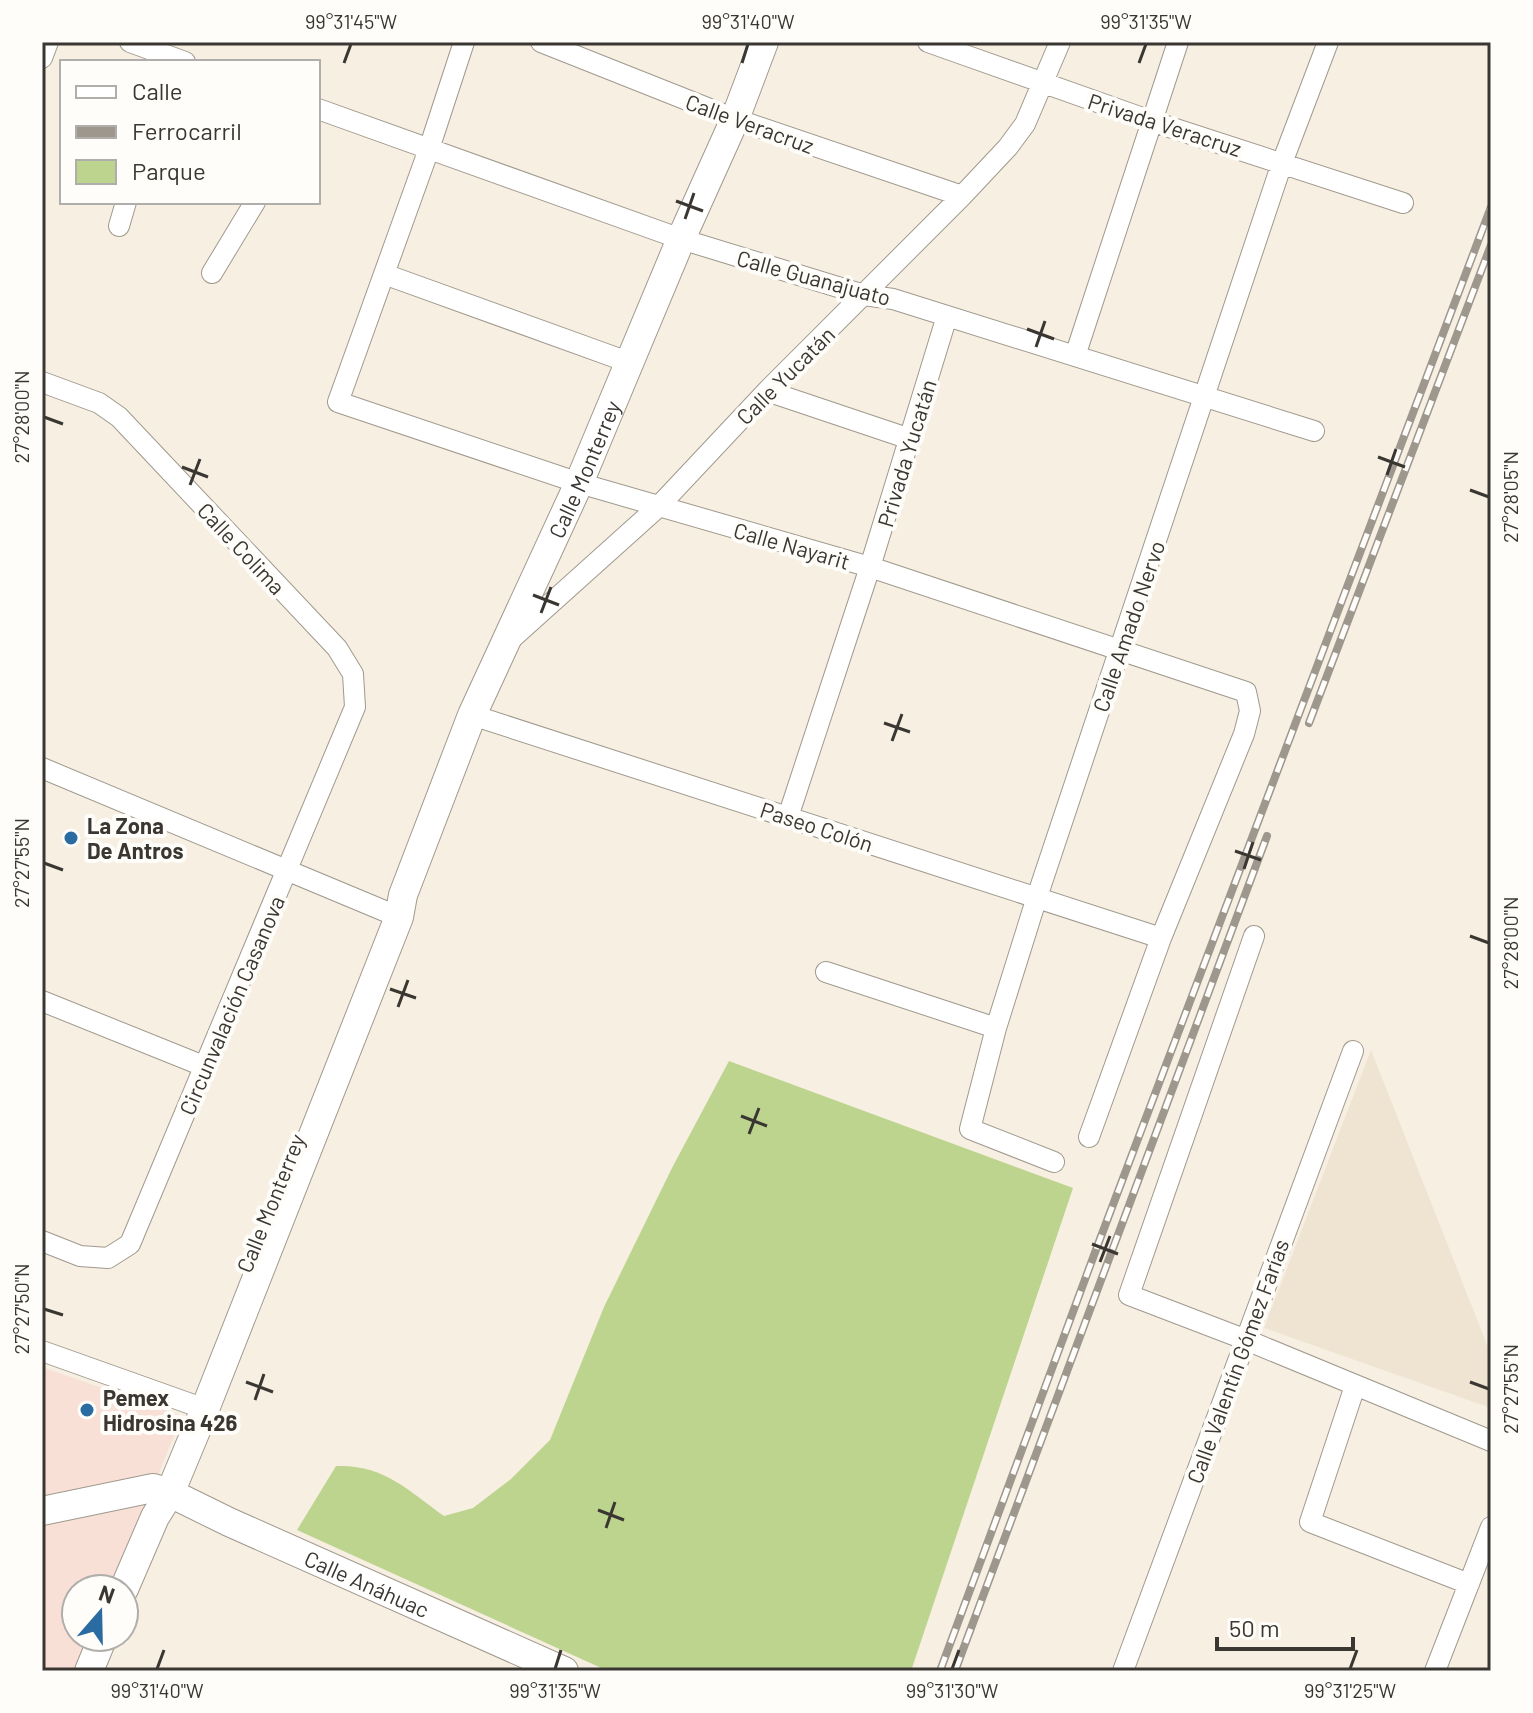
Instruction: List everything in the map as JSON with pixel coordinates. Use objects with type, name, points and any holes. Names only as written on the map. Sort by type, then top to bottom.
[{"type":"street","points":[[42,58],[48,42]]},
{"type":"street","points":[[130,42],[175,56]]},
{"type":"street","points":[[464,42],[384,274],[628,362]]},
{"type":"street","name":"Calle Veracruz","points":[[541,42],[735,119],[962,196]]},
{"type":"street","name":"Calle Monterrey","points":[[130,1573],[472,715],[579,483],[628,362],[735,119],[764,42]]},
{"type":"street","name":"Privada Veracruz","points":[[928,42],[1151,121],[1403,203]]},
{"type":"street","name":"Calle Yucatán","points":[[505,645],[658,507],[767,391],[962,196],[1025,124],[1060,42]]},
{"type":"street","points":[[1075,356],[1178,42]]},
{"type":"street","name":"Calle Amado Nervo","points":[[1054,1162],[970,1129],[996,1028],[1037,897],[1282,163],[1328,42]]},
{"type":"street","name":"Calle Guanajuato","points":[[320,110],[681,239],[864,295],[893,299],[1314,431]]},
{"type":"street","points":[[119,226],[125,204]]},
{"type":"street","points":[[212,273],[254,204]]},
{"type":"street","name":"Calle Nayarit","points":[[384,274],[338,402],[579,483],[870,567],[1246,692],[1250,711],[1244,734],[1161,938]]},
{"type":"street","name":"Privada Yucatán","points":[[788,817],[870,567],[947,316]]},
{"type":"street","name":"Calle Colima","points":[[42,382],[99,403],[119,417],[337,648],[353,674]]},
{"type":"street","points":[[767,391],[910,439]]},
{"type":"street","name":"Circunvalación Casanova","points":[[42,1241],[80,1256],[108,1258],[130,1244],[355,707],[353,674]]},
{"type":"street","name":"Paseo Colón","points":[[472,715],[1161,938]]},
{"type":"street","points":[[42,768],[288,869],[397,908]]},
{"type":"street","points":[[1254,936],[1129,1295],[1491,1441]]},
{"type":"street","points":[[1089,1137],[1161,938]]},
{"type":"street","points":[[826,972],[996,1028]]},
{"type":"street","points":[[42,1001],[206,1067]]},
{"type":"street","name":"Calle Valentín Gómez Farías","points":[[1123,1671],[1353,1051]]},
{"type":"street","points":[[42,1351],[197,1406]]},
{"type":"street","points":[[1355,1386],[1310,1522],[1469,1584]]},
{"type":"street","points":[[42,1511],[159,1499]]},
{"type":"street","name":"Calle Anáhuac","points":[[159,1499],[243,1529],[564,1671]]},
{"type":"street","points":[[1435,1671],[1491,1527]]},
{"type":"shaded area","points":[[1371,1050],[1491,1355],[1491,1408],[1264,1328]]},
{"type":"shaded area","points":[[42,1367],[182,1416],[118,1573],[60,1573],[60,1653],[86,1653],[79,1671],[42,1671]]},
{"type":"green space","points":[[729,1061],[1073,1188],[911,1671],[608,1671],[297,1530],[336,1466],[368,1469],[394,1480],[444,1516],[473,1508],[511,1479],[550,1440],[604,1307]]},
{"type":"railway","points":[[940,1671],[1097,1247],[1491,207]]},
{"type":"railway","points":[[1309,723],[1491,245]]},
{"type":"railway","points":[[955,1671],[1267,836]]},
{"type":"place","name":"La Zona De Antros","points":[[71,838]]},
{"type":"place","name":"Pemex Hidrosina 426","points":[[87,1410]]}]
